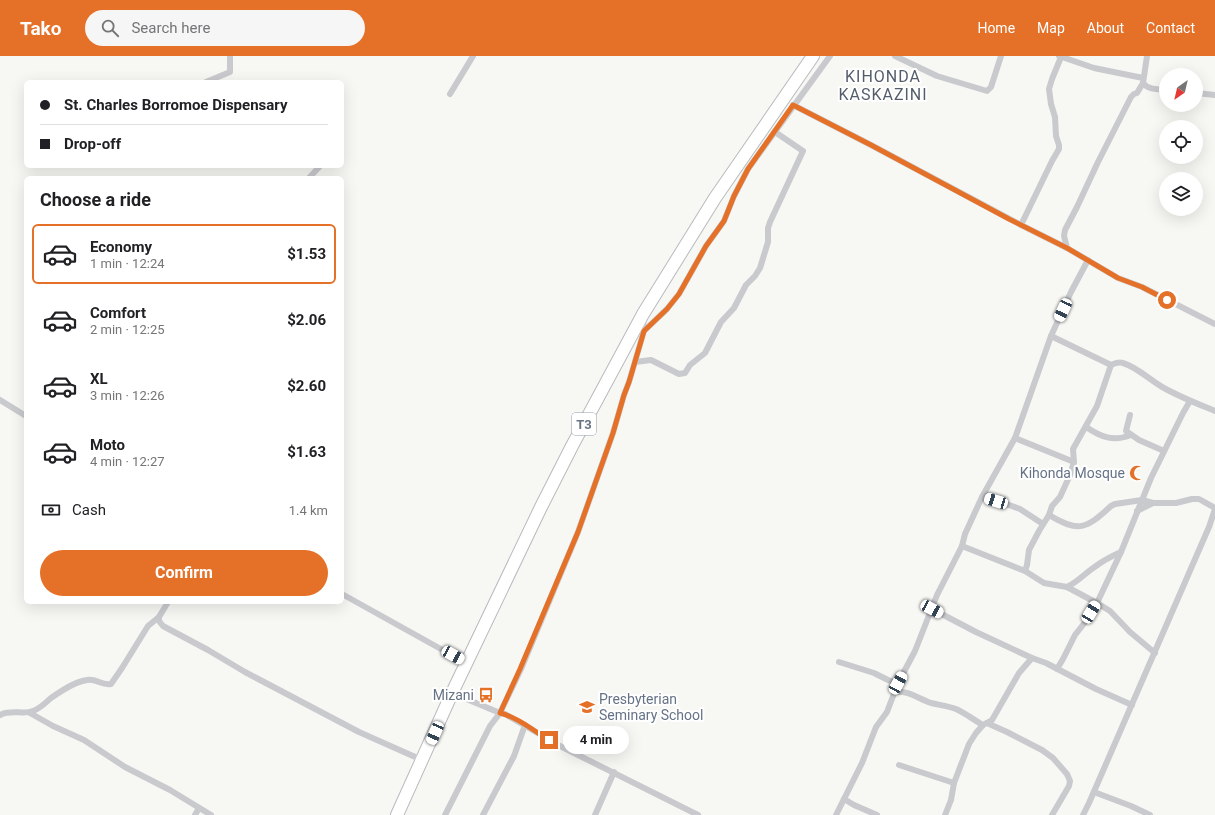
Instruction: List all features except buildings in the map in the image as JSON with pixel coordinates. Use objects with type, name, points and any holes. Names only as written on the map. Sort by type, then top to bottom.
[{"type":"highway","name":"T3","points":[[397,815],[466,663],[541,507],[643,314],[715,198],[813,56]]},
{"type":"street","points":[[211,80],[230,72],[230,56]]},
{"type":"street","points":[[450,94],[473,56]]},
{"type":"street","points":[[644,331],[667,309],[679,294],[706,246],[724,221],[734,196],[748,169],[830,56]]},
{"type":"street","points":[[895,56],[938,76],[987,91],[991,87],[1001,56]]},
{"type":"street","points":[[1067,248],[1064,236],[1065,230],[1131,97],[1137,93],[1143,81],[1147,56]]},
{"type":"street","points":[[1021,225],[1059,149],[1056,136],[1055,117],[1051,104],[1050,89],[1060,57],[1143,81],[1145,86],[1159,89]]},
{"type":"street","points":[[1203,94],[1215,95]]},
{"type":"street","points":[[793,105],[1067,248],[1118,278],[1142,287],[1215,324]]},
{"type":"street","points":[[635,362],[651,360],[679,374],[685,373],[690,365],[705,353],[721,322],[734,308],[746,285],[755,276],[760,268],[768,242],[768,228],[772,215],[803,151],[775,132]]},
{"type":"street","points":[[311,176],[318,168]]},
{"type":"street","points":[[836,815],[862,763],[876,727],[888,712],[898,683],[915,651],[937,595],[962,546],[965,534],[982,497],[1015,438],[1051,336],[1071,292],[1088,260]]},
{"type":"street","points":[[446,815],[490,726],[500,713],[578,532],[613,433],[635,362],[644,331],[643,314]]},
{"type":"street","points":[[1051,336],[1111,365],[1114,363],[1123,363],[1134,368],[1164,388],[1215,411]]},
{"type":"street","points":[[1025,571],[1029,550],[1049,516],[1052,506],[1060,496],[1074,462],[1073,449],[1097,406],[1111,365]]},
{"type":"street","points":[[0,400],[24,415]]},
{"type":"street","points":[[1057,669],[1064,659],[1075,635],[1097,603],[1121,552],[1137,511],[1164,451],[1190,401]]},
{"type":"street","points":[[1130,415],[1126,430],[1130,435],[1164,451]]},
{"type":"street","points":[[1086,427],[1113,439],[1123,438],[1130,435]]},
{"type":"street","points":[[1015,438],[1074,462]]},
{"type":"street","points":[[982,497],[1020,509],[1043,524]]},
{"type":"street","points":[[1049,516],[1064,524],[1082,526],[1090,523],[1111,506],[1142,500],[1153,503],[1176,503],[1198,499],[1215,509],[1209,527],[1155,653],[1083,815]]},
{"type":"street","points":[[1137,511],[1153,503]]},
{"type":"street","points":[[962,546],[1025,571],[1044,583],[1067,587],[1097,603],[1110,611],[1130,632],[1155,653]]},
{"type":"street","points":[[1067,587],[1094,567],[1121,552]]},
{"type":"street","points":[[344,595],[466,663]]},
{"type":"street","points":[[30,713],[40,708],[64,689],[82,681],[94,680],[104,684],[111,684],[148,626],[159,617],[167,604]]},
{"type":"street","points":[[932,609],[976,632],[1046,663],[1096,689],[1132,705]]},
{"type":"street","points":[[159,617],[159,620],[163,626],[252,676],[365,735],[423,760]]},
{"type":"street","points":[[945,815],[951,800],[954,783],[969,744],[976,733],[985,724],[992,720],[1019,673],[1032,658]]},
{"type":"street","points":[[839,662],[874,673],[898,683]]},
{"type":"street","points":[[895,692],[906,692],[930,703],[954,709],[985,724],[1007,732],[1042,750],[1053,758],[1067,774],[1070,781],[1052,815]]},
{"type":"street","points":[[452,693],[505,714],[560,746],[698,815]]},
{"type":"street","points":[[0,715],[11,712],[30,713],[53,726],[84,740],[125,767],[170,790],[211,815]]},
{"type":"street","points":[[483,815],[514,756],[525,725]]},
{"type":"street","points":[[899,765],[954,783]]},
{"type":"street","points":[[595,815],[614,772]]},
{"type":"street","points":[[1094,792],[1150,815]]},
{"type":"street","points":[[844,799],[877,815]]},
{"type":"street","points":[[195,815],[199,808]]},
{"type":"place","name":"Kihonda Mosque","points":[[1137,473]]},
{"type":"place","name":"Mizani","points":[[486,695]]},
{"type":"place","name":"Presbyterian Seminary School","points":[[587,707]]},
{"type":"district","name":"KIHONDA KASKAZINI","points":[[883,85]]},
{"type":"route","points":[[549,740],[525,725],[505,714],[500,713],[578,532],[613,433],[644,331],[667,309],[679,294],[706,246],[724,221],[734,196],[748,169],[793,105],[1067,248],[1118,278],[1142,287],[1167,300]]}]
